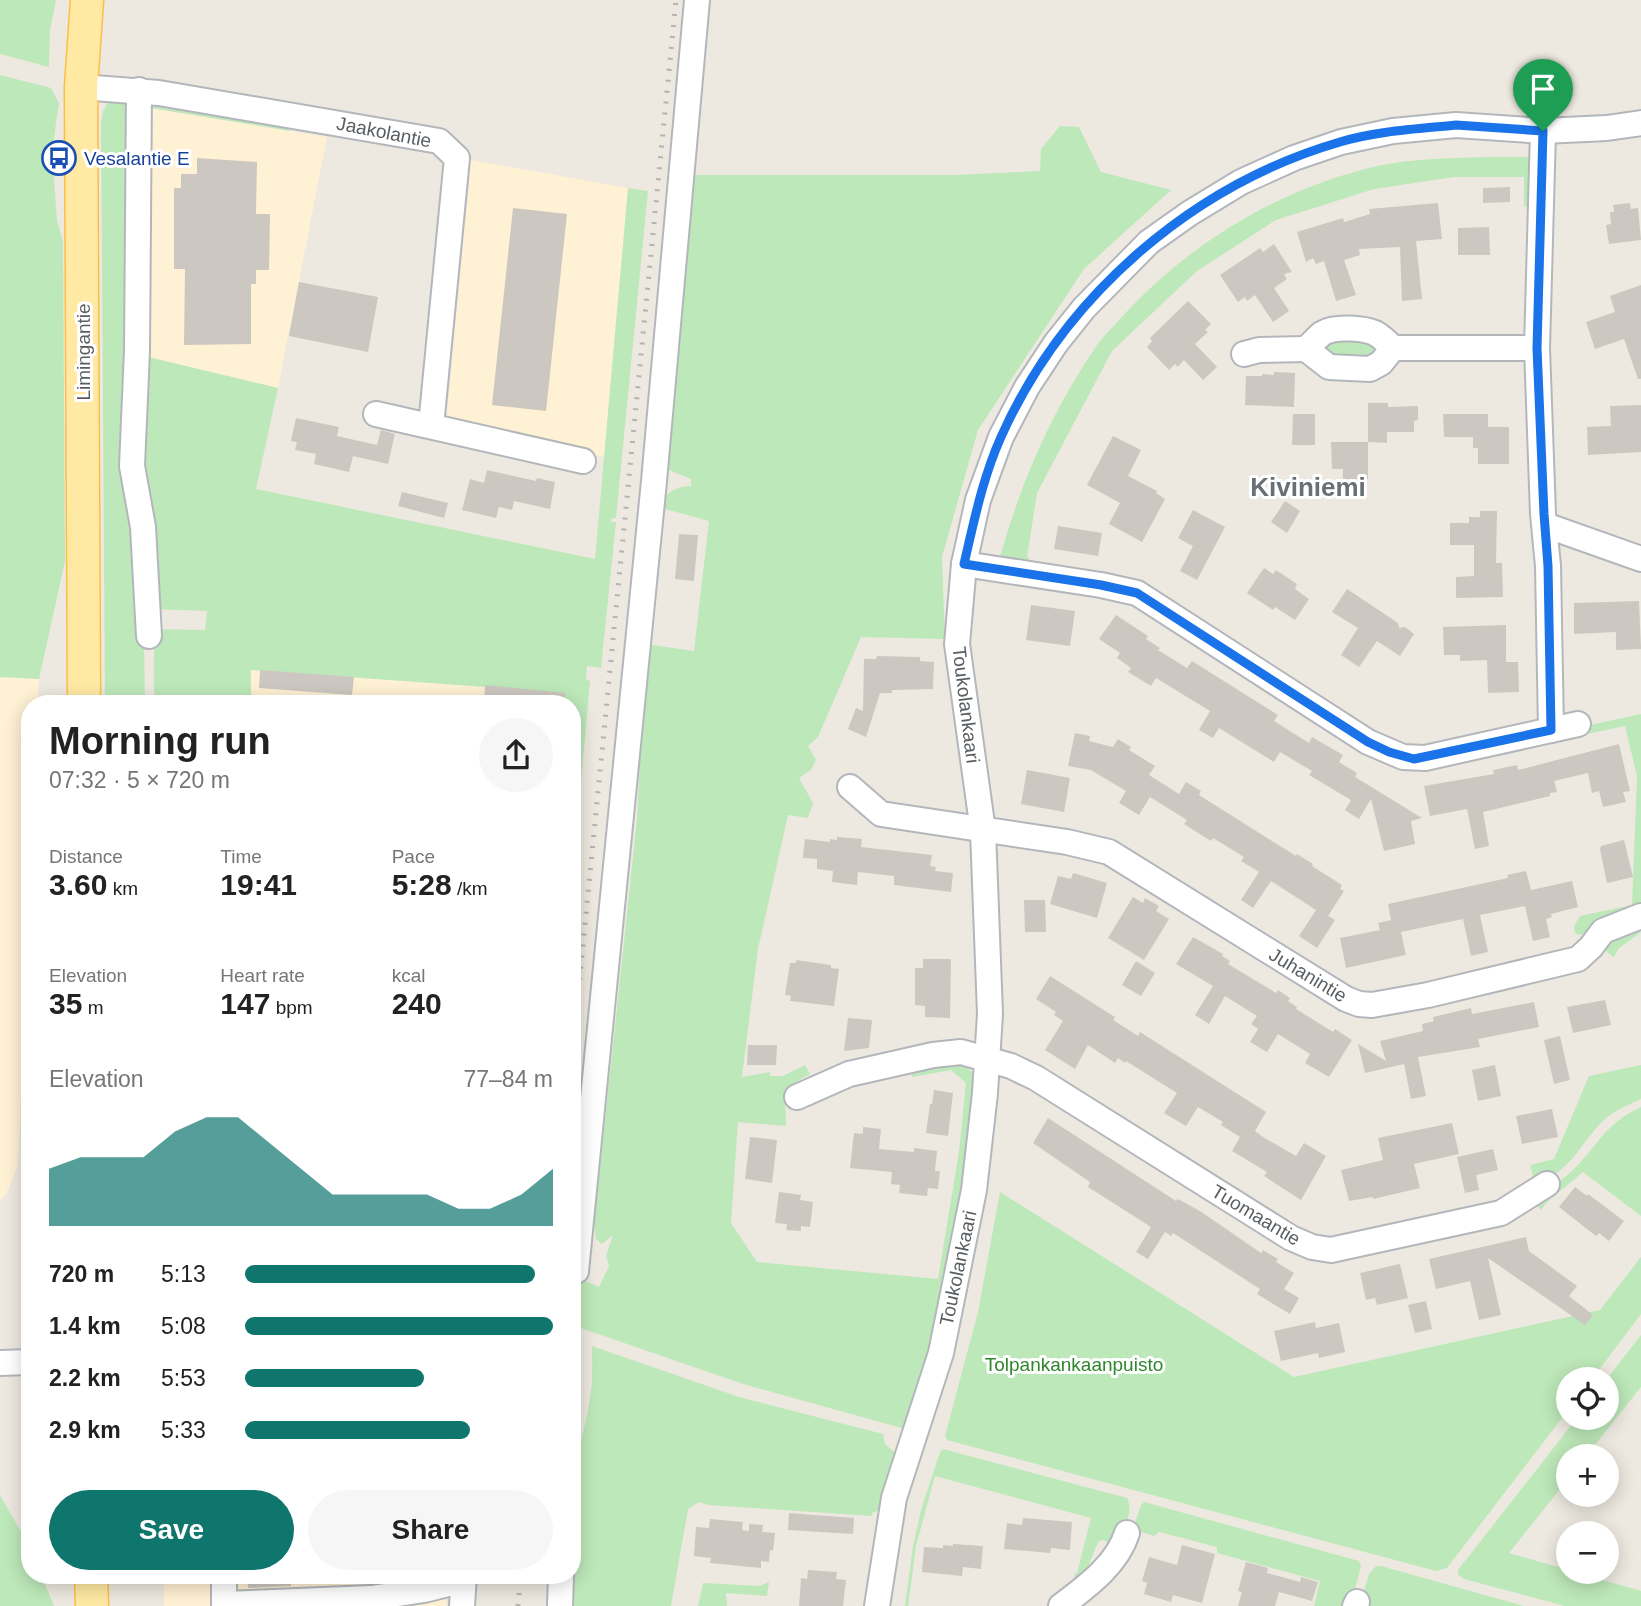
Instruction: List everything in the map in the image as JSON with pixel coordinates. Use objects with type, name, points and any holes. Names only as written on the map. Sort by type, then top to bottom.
[{"type":"main road","name":"Limingantie","points":[[84,695],[81,87],[87,0]]},
{"type":"main road","points":[[91,1584],[92,1606]]},
{"type":"street","points":[[581,1219],[657,454],[697,0]]},
{"type":"street","name":"Jaakolantie","points":[[81,87],[139,90],[439,141],[457,158],[431,426]]},
{"type":"street","points":[[139,90],[137,351],[132,466],[143,527],[149,636]]},
{"type":"street","name":"Toukolankaari","points":[[877,1606],[894,1498],[941,1353],[974,1190],[990,1014],[983,831],[957,644],[964,564],[978,500],[1001,437],[1027,387],[1056,343],[1084,308],[1149,242],[1241,182],[1294,158],[1341,142],[1393,131],[1456,125],[1543,131],[1606,128],[1641,123]]},
{"type":"street","points":[[1543,131],[1537,348],[1548,566],[1551,730]]},
{"type":"street","points":[[1306,349],[1323,333],[1346,329],[1370,331],[1393,348],[1537,348]]},
{"type":"street","points":[[1244,354],[1259,349],[1306,349],[1329,367],[1370,369],[1381,363],[1393,348]]},
{"type":"street","points":[[376,414],[583,461]]},
{"type":"street","points":[[1545,525],[1641,559]]},
{"type":"street","points":[[964,564],[1137,593],[1368,742],[1403,757],[1425,758],[1578,724]]},
{"type":"street","name":"Juhanintie","points":[[850,787],[881,814],[1067,842],[1109,852],[1346,999],[1359,1004],[1428,995],[1578,959],[1603,931],[1641,916]]},
{"type":"street","name":"Tuomaantie","points":[[797,1097],[849,1074],[933,1055],[961,1052],[987,1059],[1011,1066],[1036,1078],[1292,1238],[1312,1247],[1337,1250],[1501,1213],[1547,1184]]},
{"type":"street","points":[[0,1363],[21,1362]]},
{"type":"street","points":[[1061,1606],[1103,1571],[1123,1545],[1127,1533]]},
{"type":"street","points":[[224,1584],[224,1604],[371,1598],[424,1590],[444,1584]]},
{"type":"street","points":[[462,1606],[464,1584]]},
{"type":"street","points":[[560,1606],[561,1584]]},
{"type":"shaded area","points":[[150,108],[327,137],[278,388],[148,357]]},
{"type":"shaded area","points":[[471,160],[628,188],[604,457],[446,424]]},
{"type":"shaded area","points":[[205,649],[565,674],[563,695],[203,695]]},
{"type":"shaded area","points":[[0,677],[39,679],[38,695],[21,695],[21,1098],[18,1165],[7,1193],[0,1201]]},
{"type":"shaded area","points":[[164,1584],[447,1584],[446,1606],[164,1606]]},
{"type":"green space","points":[[0,0],[56,0],[50,30],[49,67],[0,54]]},
{"type":"green space","points":[[0,75],[51,88],[59,103],[52,151],[57,221],[63,241],[65,561],[39,679],[0,677]]},
{"type":"green space","points":[[135,97],[145,695],[105,695],[101,122],[103,111],[110,99]]},
{"type":"green space","points":[[146,98],[284,122],[290,131],[151,108],[148,357],[278,388],[256,489],[595,559],[628,188],[648,191],[616,518],[611,519],[611,522],[616,522],[601,668],[587,666],[586,680],[590,681],[581,782],[581,695],[251,670],[251,695],[154,695],[154,629],[205,630],[207,611],[152,609],[137,468]]},
{"type":"green space","points":[[1060,126],[1079,127],[1101,172],[1171,190],[1084,269],[978,430],[942,557],[945,639],[861,637],[818,737],[808,746],[816,760],[811,770],[799,778],[813,803],[808,818],[788,815],[758,949],[742,1077],[770,1072],[770,1076],[783,1076],[805,1065],[810,1074],[785,1092],[786,1126],[738,1122],[731,1223],[757,1262],[938,1279],[959,1152],[966,1083],[951,1070],[912,1077],[911,1069],[946,1062],[962,1065],[975,1076],[965,1188],[915,1424],[905,1429],[743,1384],[581,1328],[581,1279],[599,1287],[609,1266],[606,1256],[613,1235],[602,1244],[596,1239],[594,1224],[637,819],[646,644],[694,651],[709,521],[658,507],[672,491],[691,486],[691,479],[669,470],[662,460],[688,175],[955,175],[1040,171],[1041,149]]},
{"type":"green space","points":[[1533,157],[1530,206],[1524,207],[1524,177],[1454,177],[1374,189],[1276,220],[1197,271],[1112,351],[1037,493],[1027,557],[1030,558],[1024,564],[999,561],[1027,476],[1051,422],[1080,370],[1106,334],[1147,291],[1175,267],[1204,244],[1268,206],[1337,177],[1403,162]]},
{"type":"green space","points":[[1365,337],[1376,349],[1374,358],[1336,363],[1322,345],[1325,341]]},
{"type":"green space","points":[[1641,714],[1641,912],[1579,935],[1575,933],[1574,926],[1580,916],[1632,905],[1637,776],[1625,726],[1568,738],[1571,729]]},
{"type":"green space","points":[[1641,921],[1641,932],[1619,948],[1614,957],[1608,953],[1604,947],[1607,939]]},
{"type":"green space","points":[[1641,1065],[1641,1099],[1607,1117],[1565,1167],[1555,1174],[1534,1180],[1530,1165],[1554,1159],[1589,1076]]},
{"type":"green space","points":[[1641,1107],[1641,1216],[1583,1172],[1541,1210],[1536,1205],[1548,1190],[1572,1171],[1610,1128]]},
{"type":"green space","name":"Tolpankankaanpuisto","points":[[1000,1192],[1294,1377],[1600,1310],[1641,1257],[1641,1314],[1601,1367],[1556,1367],[1556,1426],[1447,1568],[1436,1571],[947,1440],[945,1436],[978,1312]]},
{"type":"green space","points":[[1641,1335],[1641,1387],[1619,1415],[1619,1367],[1616,1367]]},
{"type":"green space","points":[[592,1346],[739,1397],[883,1434],[885,1444],[896,1454],[880,1510],[872,1513],[872,1516],[708,1505],[699,1502],[688,1509],[671,1606],[569,1606],[571,1584],[581,1584],[581,1441],[589,1407]]},
{"type":"green space","points":[[1568,1430],[1607,1430],[1596,1444],[1557,1444]]},
{"type":"green space","points":[[1556,1445],[1556,1494],[1509,1553],[1556,1567],[1556,1584],[1617,1584],[1641,1591],[1641,1606],[1565,1606],[1464,1579],[1458,1575],[1458,1570]]},
{"type":"green space","points":[[943,1449],[1127,1498],[1128,1517],[1111,1543],[1102,1540],[1098,1542],[1086,1572],[1075,1582],[1074,1575],[1077,1573],[1091,1518],[935,1476],[916,1546],[908,1606],[905,1606],[921,1510]]},
{"type":"green space","points":[[0,1495],[21,1532],[21,1584],[45,1584],[54,1606],[0,1606]]},
{"type":"green space","points":[[1144,1502],[1359,1561],[1361,1567],[1350,1606],[1314,1606],[1320,1581],[1217,1553],[1217,1547],[1159,1532],[1154,1536],[1141,1532],[1138,1544],[1130,1538]]},
{"type":"green space","points":[[1376,1566],[1524,1606],[1363,1606],[1361,1601],[1369,1574]]},
{"type":"green space","points":[[769,1582],[767,1596],[726,1593],[727,1606],[698,1606],[703,1583],[760,1586]]},
{"type":"building","points":[[197,158],[257,162],[256,214],[270,214],[269,270],[256,270],[256,284],[251,284],[251,344],[184,345],[185,269],[174,269],[174,188],[181,188],[181,174],[197,174]]},
{"type":"building","points":[[1510,187],[1510,202],[1483,203],[1483,188]]},
{"type":"building","points":[[1438,203],[1442,239],[1416,241],[1422,299],[1402,301],[1400,247],[1359,249],[1360,255],[1344,260],[1356,295],[1336,301],[1324,261],[1316,264],[1313,258],[1306,262],[1297,232],[1343,218],[1344,222],[1370,214],[1369,209]]},
{"type":"building","points":[[1630,203],[1631,209],[1638,208],[1641,240],[1609,244],[1606,225],[1611,224],[1610,212],[1614,212],[1613,205]]},
{"type":"building","points":[[513,208],[567,214],[546,411],[492,405]]},
{"type":"building","points":[[1489,227],[1490,255],[1458,255],[1458,228]]},
{"type":"building","points":[[1274,244],[1292,272],[1284,274],[1287,279],[1274,288],[1289,311],[1273,322],[1255,295],[1247,301],[1245,297],[1238,302],[1220,275],[1260,248],[1263,252]]},
{"type":"building","points":[[299,282],[378,297],[368,352],[289,336]]},
{"type":"building","points":[[1641,285],[1641,379],[1638,379],[1624,339],[1595,349],[1586,322],[1615,312],[1610,296]]},
{"type":"building","points":[[1188,301],[1211,324],[1205,330],[1208,332],[1195,344],[1217,367],[1203,380],[1184,360],[1178,367],[1175,364],[1169,370],[1147,347],[1152,341],[1150,338]]},
{"type":"building","points":[[1274,372],[1295,373],[1294,407],[1245,405],[1246,376],[1274,375]]},
{"type":"building","points":[[1368,403],[1388,403],[1388,407],[1418,406],[1418,420],[1414,421],[1414,432],[1387,432],[1387,443],[1368,442]]},
{"type":"building","points":[[1641,405],[1641,452],[1588,455],[1587,427],[1611,426],[1610,406]]},
{"type":"building","points":[[1293,414],[1315,414],[1315,445],[1292,445]]},
{"type":"building","points":[[1443,414],[1488,414],[1488,427],[1509,427],[1509,464],[1478,464],[1478,448],[1473,448],[1473,437],[1444,437]]},
{"type":"building","points":[[296,418],[339,427],[337,436],[377,445],[381,430],[395,434],[388,464],[353,456],[349,472],[314,464],[316,454],[295,450],[297,442],[291,441]]},
{"type":"building","points":[[1113,436],[1141,450],[1128,476],[1157,491],[1156,493],[1165,499],[1142,542],[1109,524],[1120,503],[1087,485]]},
{"type":"building","points":[[1331,442],[1368,442],[1368,479],[1343,479],[1343,469],[1332,469]]},
{"type":"building","points":[[487,470],[536,481],[537,478],[555,482],[550,509],[514,501],[512,510],[499,507],[496,518],[462,510],[470,479],[484,483]]},
{"type":"building","points":[[402,492],[448,503],[444,518],[398,506]]},
{"type":"building","points":[[1285,501],[1300,511],[1287,533],[1271,522]]},
{"type":"building","points":[[1193,510],[1225,527],[1197,580],[1180,571],[1193,546],[1178,538]]},
{"type":"building","points":[[1480,511],[1497,511],[1496,563],[1502,563],[1503,597],[1456,598],[1456,577],[1474,576],[1474,545],[1450,545],[1450,523],[1469,523],[1469,517],[1480,517]]},
{"type":"building","points":[[1058,526],[1102,533],[1098,556],[1054,549]]},
{"type":"building","points":[[679,534],[698,535],[694,581],[675,579]]},
{"type":"building","points":[[1264,568],[1273,574],[1276,570],[1297,584],[1295,589],[1309,599],[1295,620],[1247,593]]},
{"type":"building","points":[[1347,589],[1398,623],[1399,628],[1405,627],[1414,634],[1400,656],[1377,641],[1359,667],[1341,655],[1358,628],[1332,612]]},
{"type":"building","points":[[1639,601],[1641,649],[1616,650],[1616,632],[1574,634],[1574,603]]},
{"type":"building","points":[[1031,605],[1075,611],[1070,646],[1026,640]]},
{"type":"building","points":[[1116,615],[1148,636],[1146,639],[1160,648],[1158,650],[1187,668],[1192,661],[1278,715],[1274,721],[1309,743],[1312,737],[1343,755],[1339,762],[1357,773],[1355,777],[1422,818],[1411,821],[1415,844],[1384,851],[1371,799],[1359,819],[1345,810],[1351,800],[1309,775],[1312,771],[1280,752],[1274,762],[1219,728],[1213,738],[1199,730],[1210,711],[1156,678],[1151,686],[1128,672],[1131,668],[1117,658],[1120,653],[1099,639]]},
{"type":"building","points":[[1506,625],[1506,662],[1518,662],[1519,692],[1488,693],[1487,660],[1460,661],[1460,655],[1444,655],[1443,627]]},
{"type":"building","points":[[877,656],[920,657],[920,661],[934,662],[933,689],[880,693],[866,737],[848,729],[856,708],[863,711],[864,659],[876,659]]},
{"type":"building","points":[[260,670],[354,677],[352,695],[259,688]]},
{"type":"building","points":[[485,685],[565,693],[565,695],[484,695]]},
{"type":"building","points":[[1075,733],[1090,736],[1089,741],[1113,747],[1118,739],[1131,747],[1129,750],[1155,766],[1149,775],[1179,794],[1186,782],[1201,791],[1199,795],[1313,864],[1312,866],[1342,885],[1340,889],[1344,891],[1328,916],[1335,920],[1317,948],[1299,936],[1316,910],[1271,881],[1253,908],[1241,900],[1259,872],[1241,861],[1244,857],[1184,824],[1187,820],[1150,797],[1139,815],[1119,803],[1126,791],[1091,770],[1068,766]]},
{"type":"building","points":[[1619,744],[1630,791],[1623,792],[1626,802],[1603,807],[1599,791],[1592,793],[1588,773],[1554,781],[1557,792],[1550,793],[1550,796],[1483,812],[1489,846],[1475,849],[1467,809],[1430,816],[1424,786],[1494,774],[1493,770],[1517,765],[1518,770]]},
{"type":"building","points":[[1027,770],[1070,778],[1064,812],[1021,804]]},
{"type":"building","points":[[837,837],[862,839],[861,847],[932,855],[930,866],[936,867],[935,871],[953,873],[951,892],[894,885],[894,876],[858,872],[857,885],[832,882],[833,871],[817,869],[817,859],[803,858],[803,855],[805,839],[830,842],[830,839],[837,840]]},
{"type":"building","points":[[1624,840],[1633,877],[1607,883],[1601,846]]},
{"type":"building","points":[[1526,871],[1531,890],[1572,881],[1578,907],[1551,914],[1552,917],[1546,919],[1550,937],[1533,941],[1525,906],[1480,915],[1488,952],[1471,956],[1463,919],[1401,932],[1406,955],[1346,968],[1340,938],[1380,930],[1378,923],[1391,920],[1388,904],[1508,878],[1507,875]]},
{"type":"building","points":[[1073,873],[1107,883],[1097,918],[1050,904],[1058,876],[1071,879]]},
{"type":"building","points":[[1133,897],[1143,903],[1145,898],[1159,906],[1156,911],[1169,919],[1144,960],[1108,938]]},
{"type":"building","points":[[1024,900],[1045,900],[1046,932],[1025,932]]},
{"type":"building","points":[[1193,937],[1223,954],[1222,956],[1230,961],[1228,964],[1276,993],[1278,990],[1290,998],[1288,1001],[1297,1007],[1296,1009],[1333,1032],[1335,1029],[1352,1040],[1329,1077],[1305,1063],[1310,1054],[1278,1034],[1267,1052],[1250,1042],[1258,1029],[1251,1024],[1257,1016],[1225,996],[1209,1024],[1195,1015],[1213,986],[1176,964]]},
{"type":"building","points":[[923,959],[951,959],[950,1018],[925,1017],[925,1006],[915,1005],[915,968],[923,968]]},
{"type":"building","points":[[796,960],[831,965],[831,968],[839,969],[834,1006],[790,1001],[791,996],[785,995],[790,963],[796,963]]},
{"type":"building","points":[[1136,961],[1155,973],[1141,996],[1122,985]]},
{"type":"building","points":[[1050,976],[1115,1017],[1113,1020],[1138,1036],[1140,1032],[1266,1112],[1255,1131],[1263,1137],[1296,1156],[1304,1143],[1326,1156],[1301,1200],[1264,1176],[1267,1172],[1232,1151],[1240,1137],[1221,1125],[1223,1122],[1198,1107],[1186,1126],[1164,1113],[1177,1093],[1126,1061],[1125,1063],[1118,1058],[1115,1063],[1088,1045],[1075,1069],[1045,1050],[1063,1021],[1054,1015],[1056,1012],[1036,999]]},
{"type":"building","points":[[1605,1000],[1611,1025],[1573,1033],[1567,1007]]},
{"type":"building","points":[[1534,1002],[1539,1027],[1478,1039],[1480,1047],[1418,1057],[1426,1096],[1411,1099],[1404,1064],[1365,1073],[1358,1044],[1386,1061],[1380,1041],[1423,1031],[1422,1024],[1434,1021],[1433,1017],[1471,1008],[1472,1014]]},
{"type":"building","points":[[848,1018],[872,1020],[869,1048],[844,1051]]},
{"type":"building","points":[[1560,1036],[1570,1080],[1554,1084],[1544,1040]]},
{"type":"building","points":[[748,1045],[777,1045],[776,1065],[747,1065]]},
{"type":"building","points":[[1495,1065],[1501,1096],[1478,1101],[1472,1070]]},
{"type":"building","points":[[934,1090],[953,1093],[948,1136],[926,1133]]},
{"type":"building","points":[[1552,1109],[1558,1137],[1522,1144],[1516,1116]]},
{"type":"building","points":[[1048,1118],[1176,1201],[1178,1199],[1200,1211],[1261,1253],[1263,1250],[1278,1259],[1276,1262],[1294,1273],[1284,1289],[1299,1298],[1290,1314],[1257,1294],[1260,1289],[1173,1233],[1171,1236],[1165,1232],[1148,1259],[1136,1252],[1151,1227],[1088,1187],[1090,1182],[1033,1143]]},
{"type":"building","points":[[1452,1123],[1459,1154],[1414,1164],[1420,1188],[1373,1199],[1349,1201],[1341,1170],[1383,1160],[1378,1138]]},
{"type":"building","points":[[863,1127],[881,1129],[879,1149],[914,1152],[914,1148],[937,1151],[935,1171],[940,1171],[938,1189],[928,1188],[927,1196],[899,1193],[900,1185],[891,1184],[892,1172],[850,1168],[854,1133],[863,1134]]},
{"type":"building","points":[[750,1137],[777,1140],[772,1183],[745,1179]]},
{"type":"building","points":[[1493,1149],[1498,1170],[1476,1175],[1479,1190],[1465,1193],[1457,1157]]},
{"type":"building","points":[[1575,1187],[1624,1221],[1609,1241],[1599,1233],[1596,1236],[1559,1207]]},
{"type":"building","points":[[779,1192],[801,1195],[800,1200],[813,1202],[810,1227],[801,1226],[801,1231],[786,1230],[787,1224],[775,1223]]},
{"type":"building","points":[[1526,1237],[1529,1251],[1577,1286],[1569,1296],[1593,1315],[1585,1325],[1488,1258],[1501,1315],[1479,1320],[1470,1281],[1436,1289],[1429,1259]]},
{"type":"building","points":[[1400,1264],[1408,1298],[1377,1305],[1375,1298],[1366,1300],[1360,1273]]},
{"type":"building","points":[[1426,1301],[1432,1329],[1415,1333],[1408,1305]]},
{"type":"building","points":[[1315,1322],[1316,1328],[1339,1323],[1345,1352],[1319,1358],[1318,1353],[1281,1361],[1274,1331]]},
{"type":"building","points":[[789,1513],[854,1518],[853,1534],[788,1530]]},
{"type":"building","points":[[1023,1518],[1072,1522],[1070,1550],[1051,1548],[1050,1553],[1004,1549],[1007,1523],[1022,1525]]},
{"type":"building","points":[[710,1519],[743,1522],[742,1530],[749,1531],[749,1524],[763,1525],[762,1532],[775,1533],[769,1562],[761,1561],[761,1568],[710,1563],[711,1558],[694,1556],[696,1527],[709,1528]]},
{"type":"building","points":[[943,1545],[983,1546],[981,1569],[963,1567],[962,1576],[922,1572],[924,1547],[943,1548]]},
{"type":"building","points":[[1182,1545],[1215,1554],[1202,1603],[1173,1595],[1171,1602],[1144,1594],[1147,1583],[1142,1581],[1149,1557],[1177,1565]]},
{"type":"building","points":[[1246,1562],[1268,1568],[1267,1573],[1300,1582],[1301,1577],[1318,1582],[1312,1601],[1279,1592],[1275,1606],[1238,1606],[1242,1592],[1238,1591]]},
{"type":"building","points":[[808,1570],[837,1572],[836,1579],[846,1580],[843,1606],[799,1606],[801,1578],[807,1579]]},
{"type":"building","points":[[248,1584],[291,1584],[291,1586],[248,1588]]},
{"type":"railway","points":[[581,965],[676,0]]},
{"type":"railway","points":[[518,1606],[520,1584]]},
{"type":"place","name":"Vesalantie E","points":[[59,158]]},
{"type":"district","name":"Kiviniemi","points":[[1308,487]]},
{"type":"route","points":[[1456,125],[1543,131],[1537,348],[1548,566],[1551,730],[1425,758],[1403,757],[1368,742],[1137,593],[964,564],[978,500],[1001,437],[1027,387],[1056,343],[1084,308],[1149,242],[1241,182],[1294,158],[1341,142],[1393,131],[1456,125]]}]
